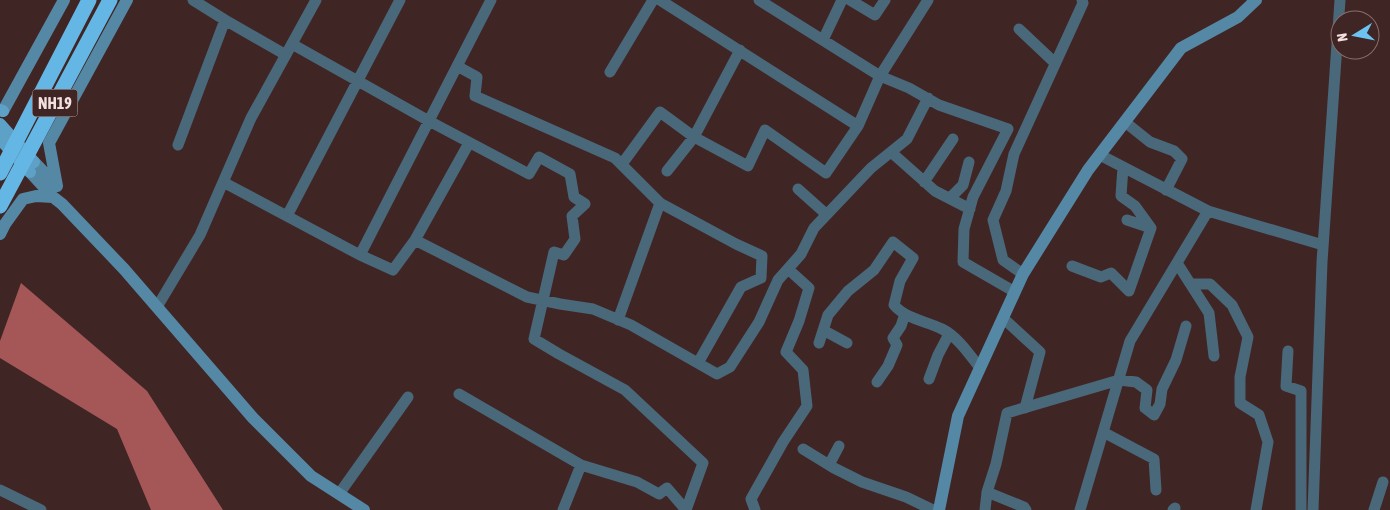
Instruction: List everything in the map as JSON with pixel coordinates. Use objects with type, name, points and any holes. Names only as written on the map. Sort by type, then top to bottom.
[{"type":"highway","name":"NH19","points":[[0,173],[89,0]]},
{"type":"highway","name":"NH19","points":[[0,206],[110,0]]},
{"type":"main road","points":[[0,124],[32,167]]},
{"type":"main road","points":[[0,139],[32,167]]},
{"type":"street","points":[[2,111],[64,0]]},
{"type":"street","points":[[57,196],[49,143],[127,0]]},
{"type":"street","points":[[193,0],[286,55]]},
{"type":"street","points":[[157,307],[200,235],[251,118],[316,0]]},
{"type":"street","points":[[287,216],[400,0]]},
{"type":"street","points":[[360,255],[491,0]]},
{"type":"street","points":[[610,72],[653,0]]},
{"type":"street","points":[[660,0],[858,126]]},
{"type":"street","points":[[759,0],[880,76],[939,105],[1008,129],[974,197],[964,229],[963,262],[1015,292]]},
{"type":"street","points":[[823,40],[842,0]]},
{"type":"street","points":[[850,0],[875,15],[885,0]]},
{"type":"street","points":[[622,164],[660,112],[694,136],[748,166],[766,130],[826,173],[858,126],[880,76],[928,0]]},
{"type":"street","points":[[1023,274],[1003,260],[993,220],[1006,191],[1014,154],[1083,3],[1082,0]]},
{"type":"street","points":[[939,510],[958,416],[1023,274],[1088,170],[1181,48],[1238,17],[1256,0]]},
{"type":"street","points":[[1313,510],[1323,245],[1340,0]]},
{"type":"street","points":[[178,145],[225,20]]},
{"type":"street","points":[[1019,29],[1055,63]]},
{"type":"street","points":[[292,44],[469,143],[529,174],[539,157],[570,174],[574,198],[585,204],[572,216],[575,239],[564,255],[554,252],[534,339],[625,390],[703,463],[686,510],[667,488],[659,494],[636,482],[582,465],[459,394]]},
{"type":"street","points":[[667,171],[694,136],[740,50]]},
{"type":"street","points":[[457,66],[477,77],[475,96],[615,158],[660,203],[762,256],[761,278],[770,298]]},
{"type":"street","points":[[415,240],[527,297],[593,308],[717,374],[730,367],[759,322],[778,280],[801,254],[814,228],[871,168],[907,139],[928,98]]},
{"type":"street","points":[[1125,122],[1150,142],[1174,151],[1182,159],[1166,190]]},
{"type":"street","points":[[924,182],[954,138]]},
{"type":"street","points":[[223,182],[360,255],[393,270],[415,240],[469,143]]},
{"type":"street","points":[[891,152],[936,192],[970,209]]},
{"type":"street","points":[[1100,155],[1208,212],[1323,245]]},
{"type":"street","points":[[950,198],[962,185],[969,162]]},
{"type":"street","points":[[32,167],[124,269],[253,418],[311,476],[364,510]]},
{"type":"street","points":[[1124,168],[1121,196],[1135,206],[1151,228]]},
{"type":"street","points":[[798,189],[826,214]]},
{"type":"street","points":[[0,234],[23,199],[36,196],[57,196]]},
{"type":"street","points":[[618,320],[660,203]]},
{"type":"street","points":[[1080,510],[1130,341],[1208,212]]},
{"type":"street","points":[[1127,220],[1151,228]]},
{"type":"street","points":[[1072,266],[1101,277],[1111,273],[1129,291],[1151,228]]},
{"type":"street","points":[[819,343],[828,315],[848,291],[874,270],[893,242],[913,258],[900,281],[894,305],[900,312],[944,330],[964,348],[980,368]]},
{"type":"street","points":[[1177,263],[1209,313],[1214,356]]},
{"type":"street","points":[[755,510],[752,499],[783,442],[807,406],[803,370],[786,352],[799,321],[809,288],[788,269]]},
{"type":"street","points":[[698,363],[741,288],[761,278]]},
{"type":"street","points":[[1191,284],[1210,284],[1232,304],[1248,337],[1240,377],[1240,403],[1258,415],[1268,442],[1256,510]]},
{"type":"street","points":[[877,382],[888,366],[897,345],[893,338],[905,314]]},
{"type":"street","points":[[1003,318],[1040,352],[1025,408]]},
{"type":"street","points":[[985,510],[987,492],[996,464],[1007,413],[1118,380],[1136,382],[1146,390],[1145,408],[1154,415],[1160,404],[1162,389],[1176,360],[1186,326]]},
{"type":"street","points":[[823,330],[847,343]]},
{"type":"street","points":[[929,379],[938,355],[949,334]]},
{"type":"street","points":[[1288,351],[1286,386],[1301,391],[1301,510]]},
{"type":"street","points":[[339,494],[408,397]]},
{"type":"street","points":[[1103,432],[1154,459],[1156,490]]},
{"type":"street","points":[[829,465],[840,446]]},
{"type":"street","points":[[803,449],[862,482],[906,497],[933,510]]},
{"type":"street","points":[[564,510],[582,465]]},
{"type":"street","points":[[1374,510],[1384,482]]},
{"type":"street","points":[[0,490],[41,510]]},
{"type":"street","points":[[987,492],[1001,496],[1026,510]]},
{"type":"shaded area","points":[[21,283],[147,391],[223,510],[151,510],[117,429],[0,358],[0,341]]}]
